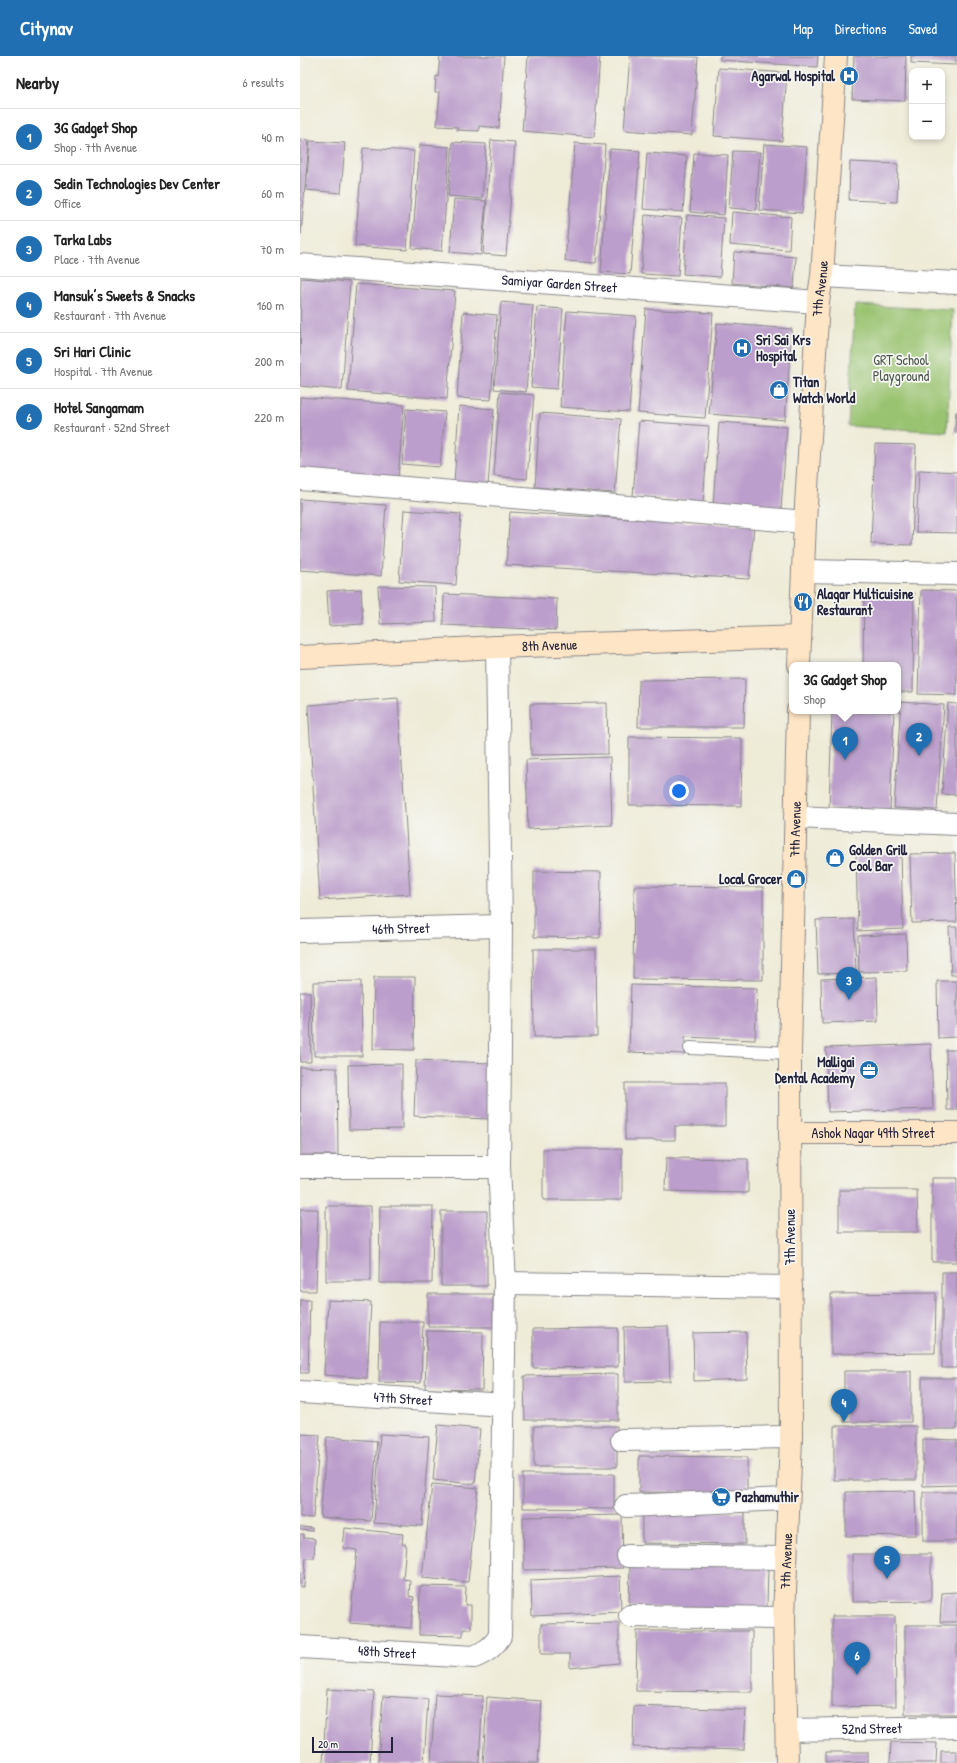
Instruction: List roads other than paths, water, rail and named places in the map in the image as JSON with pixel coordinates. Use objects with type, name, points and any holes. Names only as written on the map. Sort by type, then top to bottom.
[{"type":"main road","name":"7th Avenue","points":[[799,662],[805,522],[818,302],[822,276],[836,56]]},
{"type":"main road","name":"8th Avenue","points":[[300,657],[498,647],[800,637]]},
{"type":"main road","name":"7th Avenue","points":[[787,1763],[784,1618],[790,1437],[790,1053],[798,714]]},
{"type":"main road","name":"Ashok Nagar 49th Street","points":[[790,1133],[957,1133]]},
{"type":"street","name":"Samiyar Garden Street","points":[[300,265],[818,302]]},
{"type":"street","points":[[822,276],[957,283]]},
{"type":"street","points":[[300,479],[805,522]]},
{"type":"street","points":[[803,571],[957,574]]},
{"type":"street","points":[[498,647],[501,926],[499,1167],[505,1283],[505,1405]]},
{"type":"street","points":[[795,817],[957,824]]},
{"type":"street","name":"46th Street","points":[[300,931],[501,926]]},
{"type":"street","points":[[300,1167],[499,1167]]},
{"type":"street","points":[[505,1283],[791,1286]]},
{"type":"street","name":"47th Street","points":[[300,1392],[505,1405]]},
{"type":"street","name":"48th Street","points":[[300,1648],[474,1657],[484,1653],[495,1645],[500,1636],[505,1405]]},
{"type":"street","points":[[622,1440],[790,1437]]},
{"type":"street","points":[[626,1506],[788,1499]]},
{"type":"street","points":[[628,1556],[786,1558]]},
{"type":"street","points":[[630,1616],[784,1618]]},
{"type":"street","name":"52nd Street","points":[[787,1730],[957,1727]]},
{"type":"lane","points":[[690,1048],[790,1053]]},
{"type":"place","name":"Agarwal Hospital","points":[[849,76]]},
{"type":"place","name":"Sri Sai Krs Hospital","points":[[742,348]]},
{"type":"place","name":"Titan Watch World","points":[[779,390]]},
{"type":"place","name":"Alagar Multicuisine Restaurant","points":[[803,602]]},
{"type":"place","name":"Sedin Technologies Dev Center","points":[[919,756]]},
{"type":"place","name":"3G Gadget Shop","points":[[845,760]]},
{"type":"place","name":"Golden Grill Cool Bar","points":[[835,858]]},
{"type":"place","name":"Local Grocer","points":[[796,879]]},
{"type":"place","name":"Tarka Labs","points":[[849,1000]]},
{"type":"place","name":"Malligai Dental Academy","points":[[869,1070]]},
{"type":"place","name":"Mansuk’s Sweets & Snacks","points":[[844,1422]]},
{"type":"place","name":"Pazhamuthir","points":[[721,1497]]},
{"type":"place","name":"Sri Hari Clinic","points":[[887,1579]]},
{"type":"place","name":"Hotel Sangamam","points":[[857,1675]]},
{"type":"park label","name":"GRT School Playground","points":[[901,368]]}]
